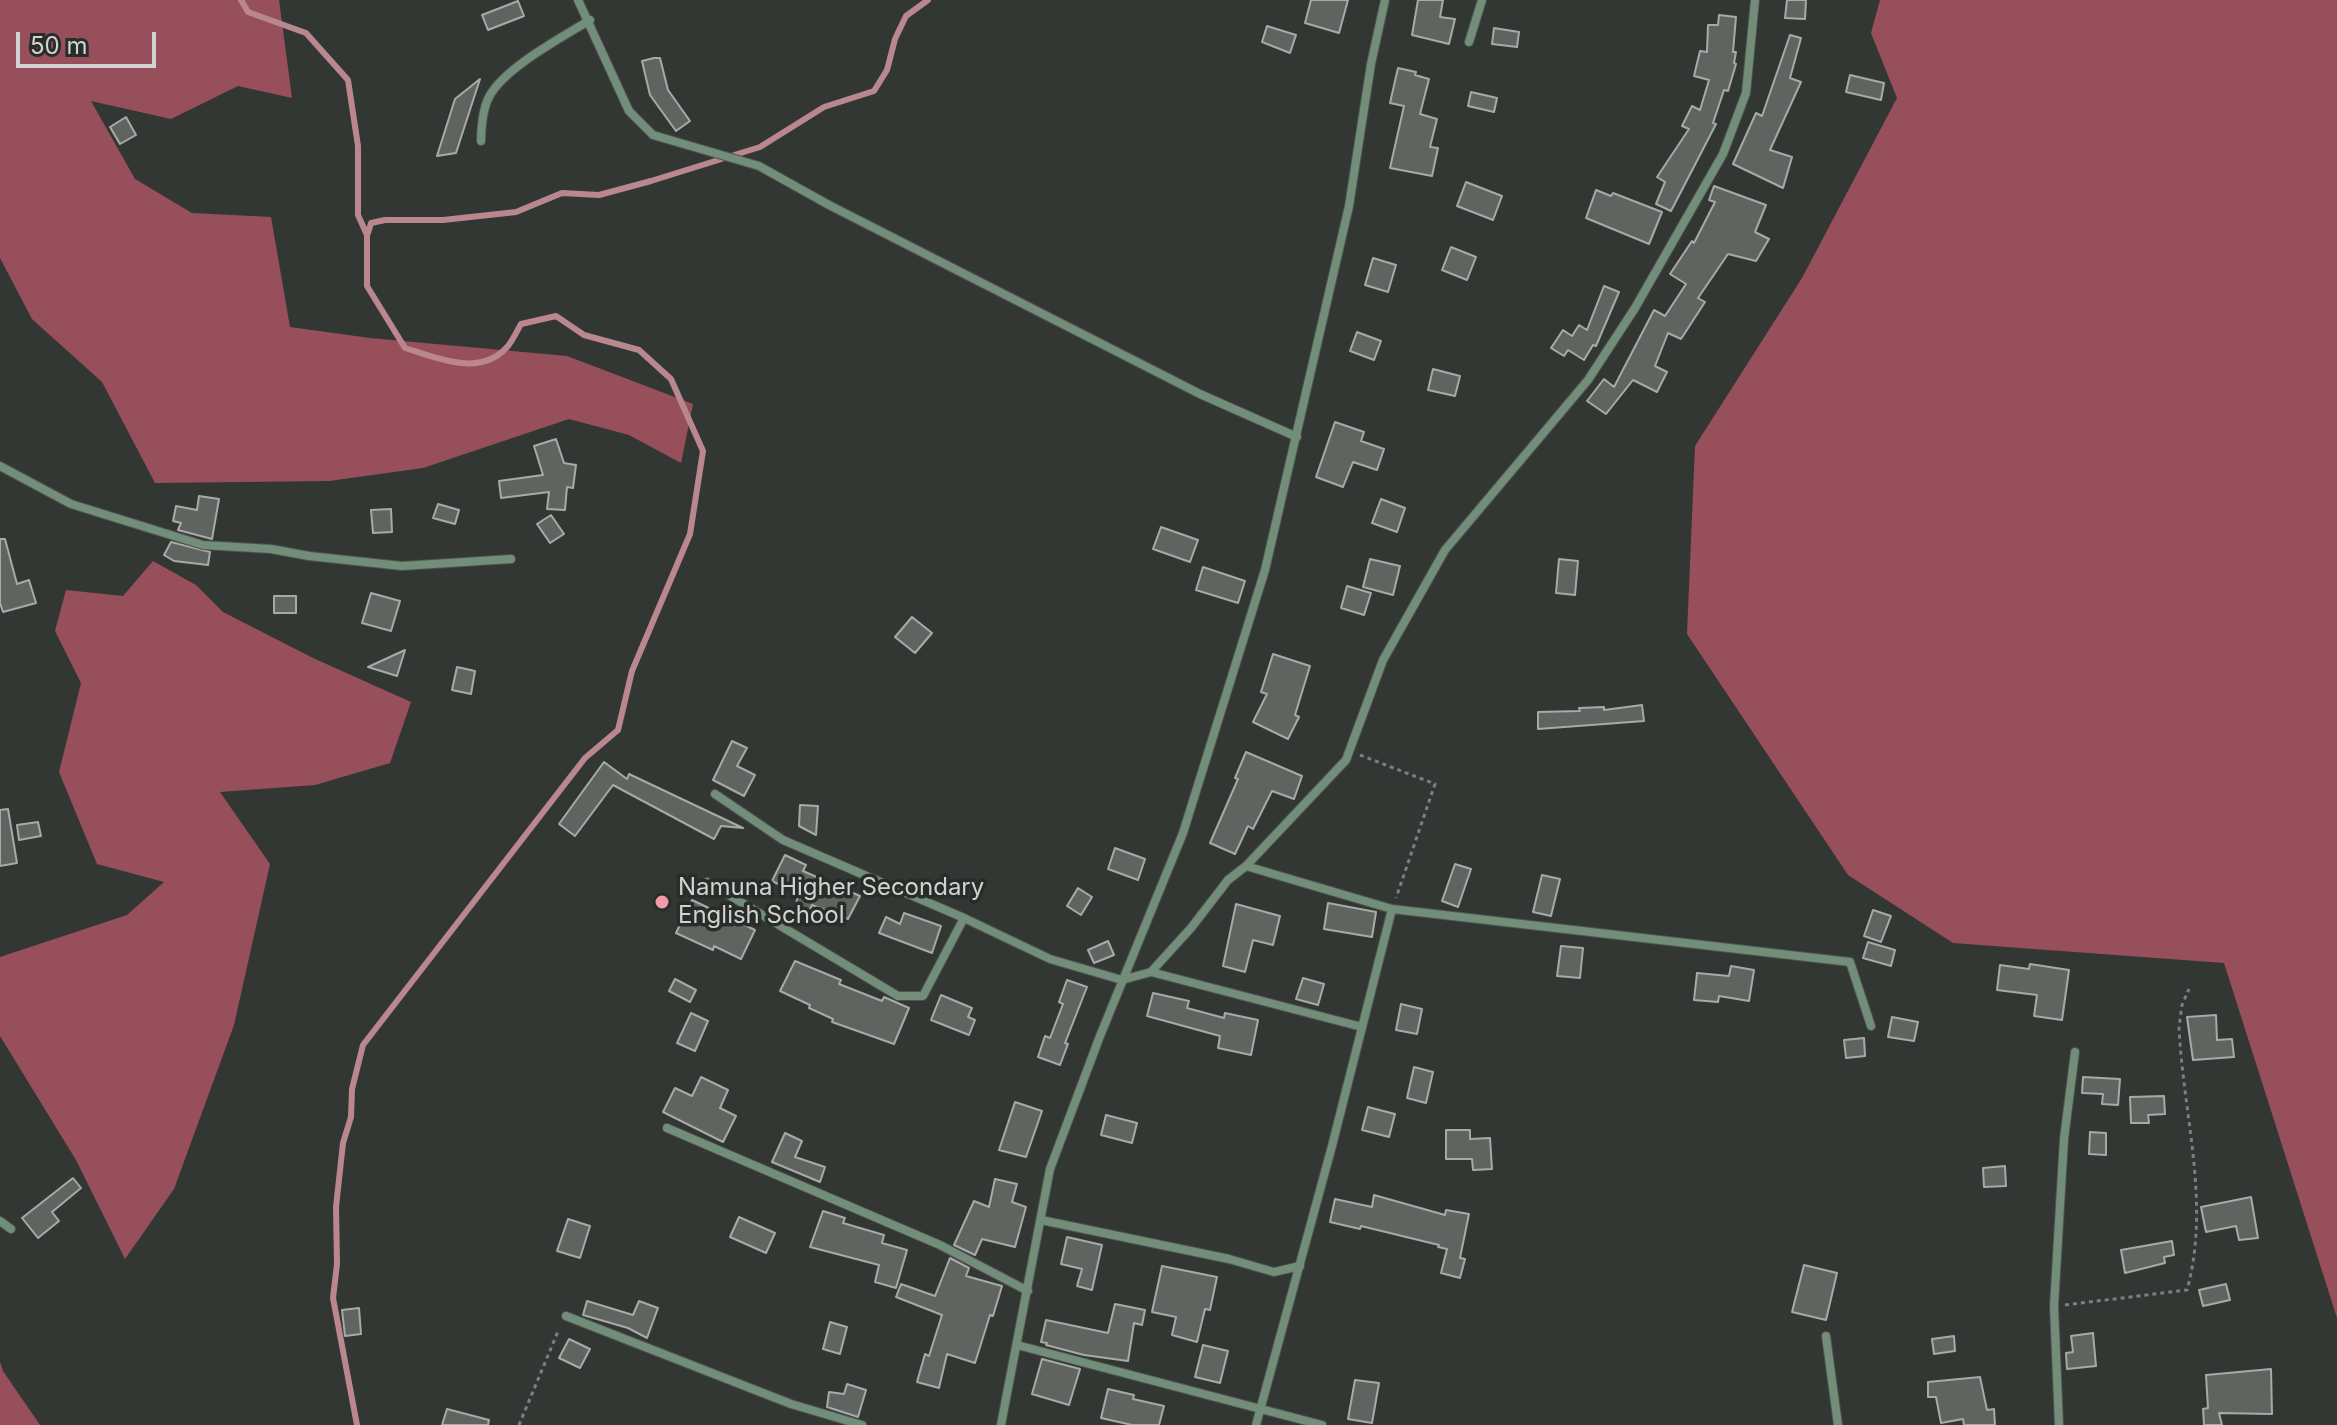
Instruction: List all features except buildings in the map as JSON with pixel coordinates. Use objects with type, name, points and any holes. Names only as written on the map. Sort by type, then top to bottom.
[{"type":"street","points":[[578,0],[590,20],[629,111],[653,135],[759,166],[829,205],[1200,394],[1297,437]]},
{"type":"street","points":[[1001,1425],[1050,1169],[1122,980],[1183,833],[1265,570],[1349,206],[1371,64],[1385,0]]},
{"type":"street","points":[[1469,42],[1482,0]]},
{"type":"street","points":[[1151,972],[1191,928],[1228,880],[1246,866],[1346,760],[1383,660],[1445,550],[1588,380],[1635,308],[1723,154],[1746,93],[1755,0]]},
{"type":"street","points":[[481,141],[489,97],[520,63],[590,20]]},
{"type":"street","points":[[0,466],[71,504],[203,545],[271,549],[402,566],[511,559]]},
{"type":"street","points":[[715,794],[783,840],[964,918],[1050,959],[1122,980],[1151,972],[1362,1027]]},
{"type":"street","points":[[1246,866],[1392,909],[1850,962],[1871,1026]]},
{"type":"street","points":[[707,882],[898,996],[923,996],[964,918]]},
{"type":"street","points":[[1256,1425],[1392,909]]},
{"type":"street","points":[[2059,1425],[2054,1306],[2064,1139],[2075,1052]]},
{"type":"street","points":[[667,1128],[940,1245],[1028,1291]]},
{"type":"street","points":[[1041,1220],[1229,1259],[1274,1272],[1300,1266]]},
{"type":"street","points":[[0,1221],[11,1229]]},
{"type":"street","points":[[566,1316],[791,1404],[862,1425]]},
{"type":"street","points":[[1826,1336],[1838,1425]]},
{"type":"street","points":[[1017,1345],[1322,1425]]},
{"type":"path","points":[[1349,751],[1435,784],[1392,909]]},
{"type":"path","points":[[2054,1306],[2187,1290],[2195,1261],[2197,1198],[2179,1027],[2182,1005],[2189,989]]},
{"type":"path","points":[[519,1425],[566,1316]]},
{"type":"shaded area","points":[[0,0],[279,0],[292,98],[238,86],[171,119],[91,101],[135,179],[192,213],[271,217],[290,327],[370,338],[567,356],[693,404],[681,463],[629,435],[569,419],[423,468],[329,481],[155,483],[102,382],[32,319],[0,258]]},
{"type":"shaded area","points":[[1880,0],[2337,0],[2337,1318],[2224,963],[1953,943],[1848,875],[1687,634],[1695,446],[1802,278],[1897,98],[1871,33]]},
{"type":"shaded area","points":[[153,561],[196,585],[223,612],[313,658],[411,702],[390,763],[315,785],[220,792],[270,864],[234,1025],[174,1189],[125,1259],[76,1160],[0,1036],[0,957],[127,915],[164,882],[97,864],[59,772],[81,683],[55,631],[66,590],[123,596]]},
{"type":"shaded area","points":[[0,1362],[3,1371],[40,1425],[0,1425]]},
{"type":"waterway","points":[[241,0],[248,12],[306,33],[348,80],[358,146],[358,215],[367,235],[367,286],[405,348],[459,363],[485,361],[508,346],[521,324],[556,316],[584,335],[639,350],[671,379],[703,451],[690,534],[632,671],[618,730],[585,758],[363,1045],[352,1089],[351,1117],[343,1143],[336,1207],[337,1264],[333,1298],[357,1425]]},
{"type":"waterway","points":[[368,233],[371,223],[385,220],[443,220],[516,212],[562,193],[599,195],[760,147],[824,107],[874,91],[887,70],[895,39],[906,16],[928,0]]},
{"type":"place","name":"Namuna Higher Secondary English School","points":[[662,902]]}]
